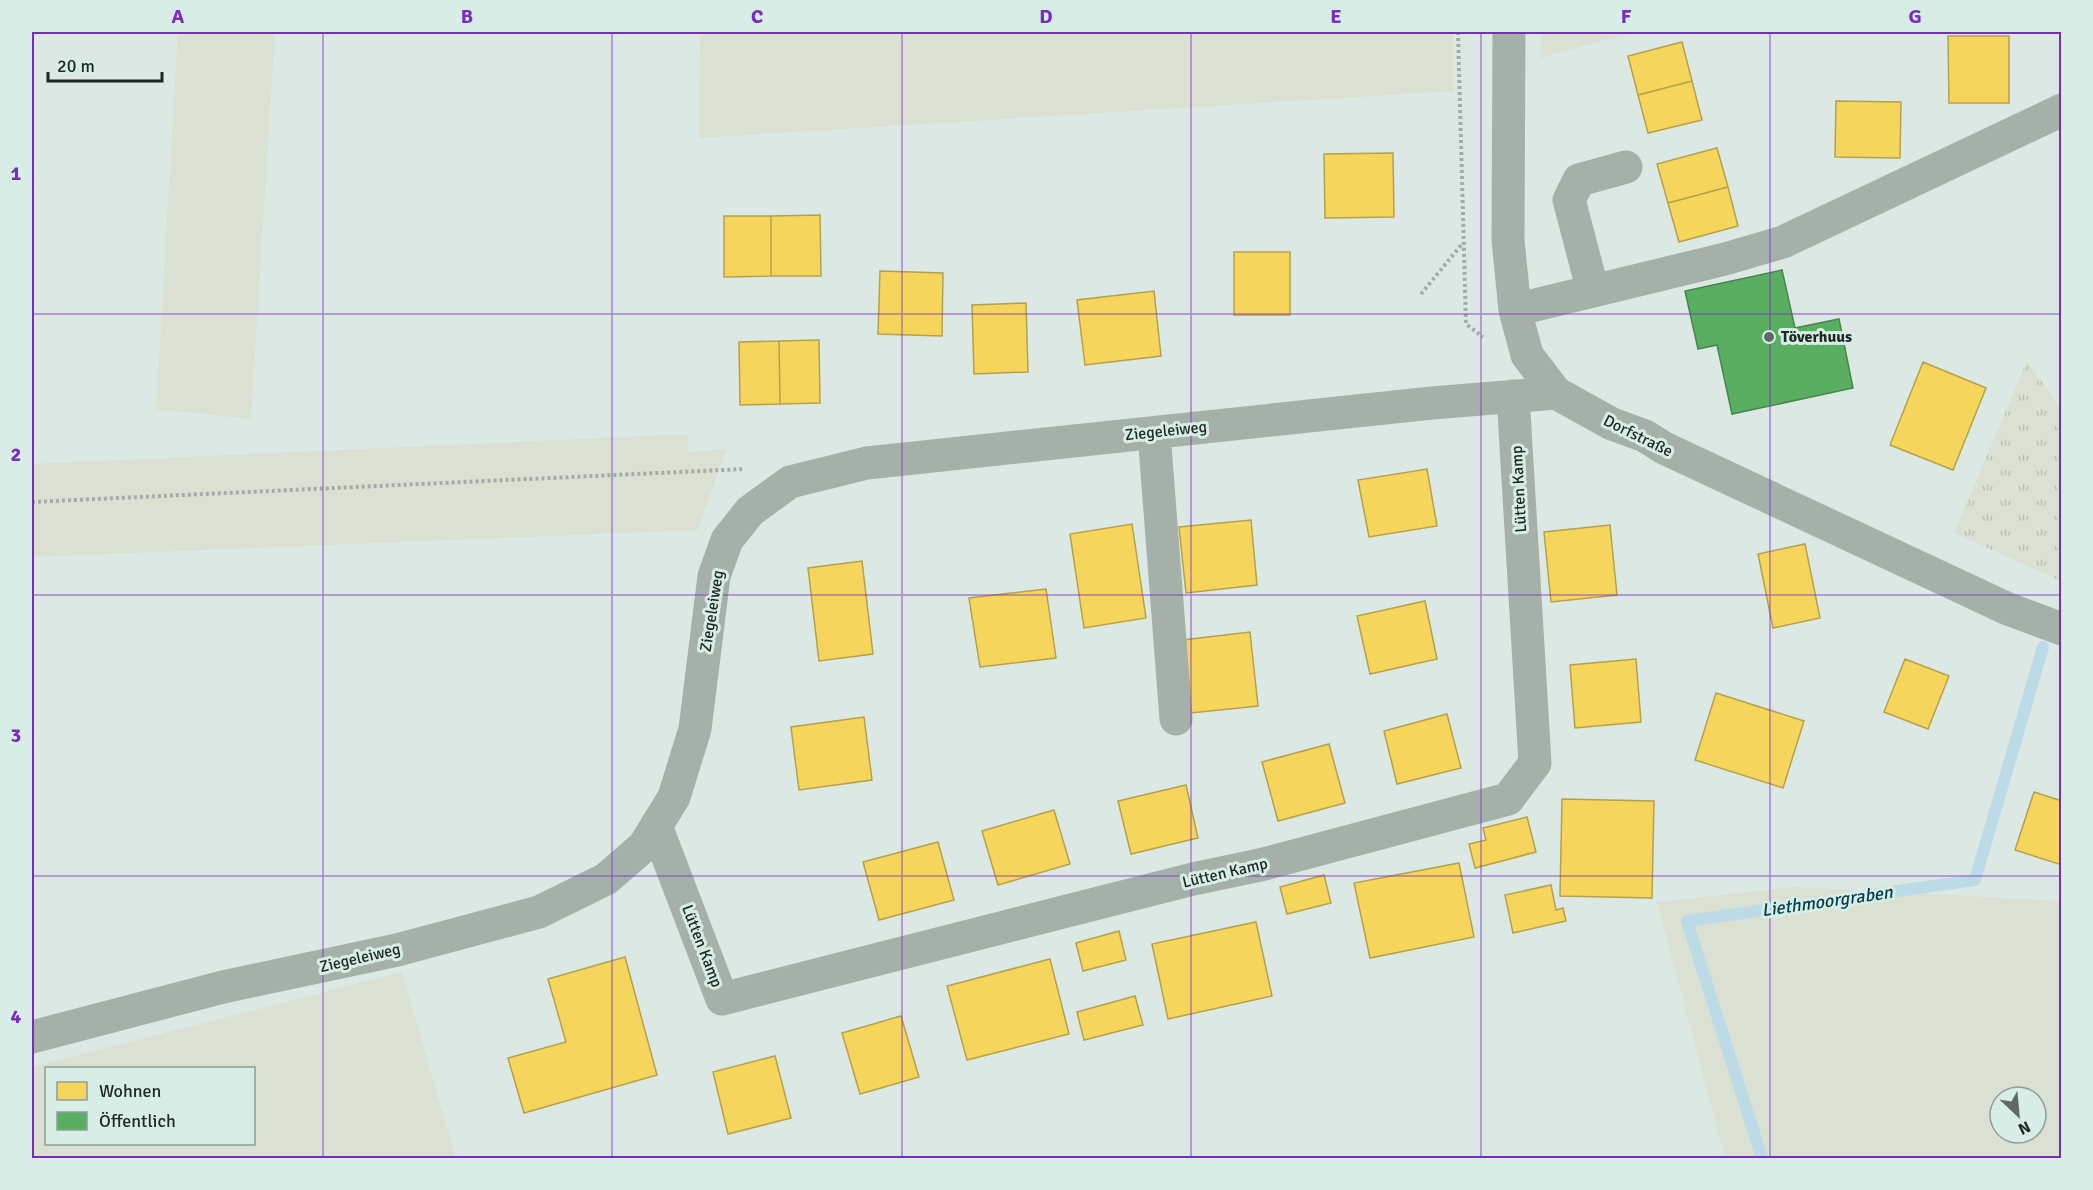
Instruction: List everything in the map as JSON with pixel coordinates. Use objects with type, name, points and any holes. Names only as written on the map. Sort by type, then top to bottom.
[{"type":"street","name":"Dorfstraße","points":[[1509,32],[1508,240],[1515,310],[1527,355],[1556,393],[1612,424],[1645,436],[1664,448],[2008,609],[2061,629]]},
{"type":"street","points":[[1515,310],[1725,260],[1783,242],[2061,110]]},
{"type":"street","points":[[1593,291],[1569,200],[1579,180],[1626,167]]},
{"type":"street","name":"Ziegeleiweg","points":[[32,1037],[223,987],[397,950],[539,912],[606,879],[644,846],[674,797],[695,729],[714,576],[727,540],[750,512],[790,482],[867,463],[1432,403],[1556,393]]},
{"type":"street","name":"Lütten Kamp","points":[[656,826],[722,999],[1194,879],[1260,865],[1508,799],[1535,764],[1513,396]]},
{"type":"street","points":[[1154,433],[1176,719]]},
{"type":"path","points":[[1458,32],[1466,324]]},
{"type":"path","points":[[1420,294],[1463,243]]},
{"type":"path","points":[[32,502],[747,468]]},
{"type":"green space","points":[[178,32],[275,32],[251,419],[156,409]]},
{"type":"green space","points":[[700,32],[1453,32],[1454,91],[699,138]]},
{"type":"green space","points":[[1541,32],[1635,32],[1540,58]]},
{"type":"green space","points":[[2027,361],[2061,408],[2061,581],[1954,533]]},
{"type":"green space","points":[[688,434],[688,452],[726,449],[698,530],[32,557],[32,464]]},
{"type":"green space","points":[[1794,887],[2061,901],[2061,1158],[1725,1158],[1657,902]]},
{"type":"green space","points":[[402,972],[456,1158],[32,1158],[32,1067]]},
{"type":"building: Wohnen","points":[[1948,36],[2009,36],[2009,103],[1949,103]]},
{"type":"building: Wohnen","points":[[1682,42],[1692,81],[1638,95],[1628,56]]},
{"type":"building: Wohnen","points":[[1692,81],[1702,120],[1648,133],[1638,95]]},
{"type":"building: Wohnen","points":[[1836,101],[1901,102],[1900,158],[1835,157]]},
{"type":"building: Wohnen","points":[[1717,148],[1728,187],[1668,203],[1657,164]]},
{"type":"building: Wohnen","points":[[1393,153],[1394,217],[1325,218],[1324,154]]},
{"type":"building: Wohnen","points":[[1728,187],[1738,226],[1679,242],[1668,203]]},
{"type":"building: Wohnen","points":[[820,215],[821,276],[771,276],[771,216]]},
{"type":"building: Wohnen","points":[[724,216],[771,216],[771,276],[724,277]]},
{"type":"building: Wohnen","points":[[1234,252],[1290,252],[1290,315],[1234,315]]},
{"type":"building: Wohnen","points":[[880,271],[943,273],[942,336],[878,334]]},
{"type":"building: Wohnen","points":[[1154,291],[1161,356],[1085,365],[1077,300]]},
{"type":"building: Wohnen","points":[[1026,303],[1028,372],[974,374],[972,305]]},
{"type":"building: Wohnen","points":[[819,340],[820,403],[780,404],[779,341]]},
{"type":"building: Wohnen","points":[[779,341],[780,404],[740,405],[739,342]]},
{"type":"building: Wohnen","points":[[1923,362],[1986,388],[1953,470],[1890,445]]},
{"type":"building: Wohnen","points":[[1427,469],[1437,526],[1369,537],[1358,480]]},
{"type":"building: Wohnen","points":[[1251,520],[1257,585],[1186,593],[1179,527]]},
{"type":"building: Wohnen","points":[[1132,524],[1146,618],[1084,628],[1070,534]]},
{"type":"building: Wohnen","points":[[1610,525],[1617,595],[1551,602],[1544,532]]},
{"type":"building: Wohnen","points":[[1805,544],[1820,618],[1773,628],[1758,554]]},
{"type":"building: Wohnen","points":[[862,561],[873,654],[819,661],[808,568]]},
{"type":"building: Wohnen","points":[[1046,589],[1056,658],[980,667],[969,598]]},
{"type":"building: Wohnen","points":[[1425,601],[1437,659],[1370,674],[1357,616]]},
{"type":"building: Wohnen","points":[[1250,632],[1258,706],[1191,713],[1183,640]]},
{"type":"building: Wohnen","points":[[1636,659],[1641,722],[1575,728],[1570,665]]},
{"type":"building: Wohnen","points":[[1905,659],[1949,676],[1928,729],[1884,712]]},
{"type":"building: Wohnen","points":[[1716,693],[1804,721],[1783,788],[1695,760]]},
{"type":"building: Wohnen","points":[[1447,714],[1461,768],[1397,784],[1384,731]]},
{"type":"building: Wohnen","points":[[864,717],[872,780],[799,790],[791,727]]},
{"type":"building: Wohnen","points":[[1329,744],[1345,803],[1278,821],[1262,762]]},
{"type":"building: Wohnen","points":[[1186,785],[1198,838],[1131,854],[1118,801]]},
{"type":"building: Wohnen","points":[[2034,792],[2062,801],[2062,865],[2015,850]]},
{"type":"building: Wohnen","points":[[1562,799],[1654,801],[1652,898],[1560,896]]},
{"type":"building: Wohnen","points":[[1054,810],[1070,864],[998,885],[982,831]]},
{"type":"building: Wohnen","points":[[1527,817],[1536,852],[1475,868],[1469,844],[1486,840],[1483,828]]},
{"type":"building: Wohnen","points":[[938,842],[954,900],[879,920],[863,862]]},
{"type":"building: Wohnen","points":[[1459,863],[1474,937],[1370,958],[1354,883]]},
{"type":"building: Wohnen","points":[[1324,875],[1331,903],[1287,914],[1280,887]]},
{"type":"building: Wohnen","points":[[1551,885],[1556,910],[1563,908],[1566,921],[1513,933],[1505,895]]},
{"type":"building: Wohnen","points":[[1256,922],[1272,996],[1168,1019],[1152,944]]},
{"type":"building: Wohnen","points":[[1119,931],[1126,960],[1083,971],[1076,943]]},
{"type":"building: Wohnen","points":[[625,957],[657,1075],[524,1113],[508,1058],[566,1042],[548,979]]},
{"type":"building: Wohnen","points":[[1050,959],[1069,1034],[967,1060],[947,986]]},
{"type":"building: Wohnen","points":[[1135,996],[1143,1025],[1084,1040],[1077,1012]]},
{"type":"building: Wohnen","points":[[901,1016],[919,1077],[860,1094],[842,1033]]},
{"type":"building: Wohnen","points":[[775,1056],[791,1118],[728,1134],[713,1072]]},
{"type":"building: Öffentlich","name":"Töverhuus","points":[[1782,270],[1795,328],[1839,319],[1853,388],[1732,414],[1717,345],[1698,349],[1685,291]]},
{"type":"waterway","name":"Liethmoorgraben","points":[[1762,1158],[1687,921],[1975,880],[2043,647]]},
{"type":"place","name":"Töverhuus","points":[[1769,337]]}]
